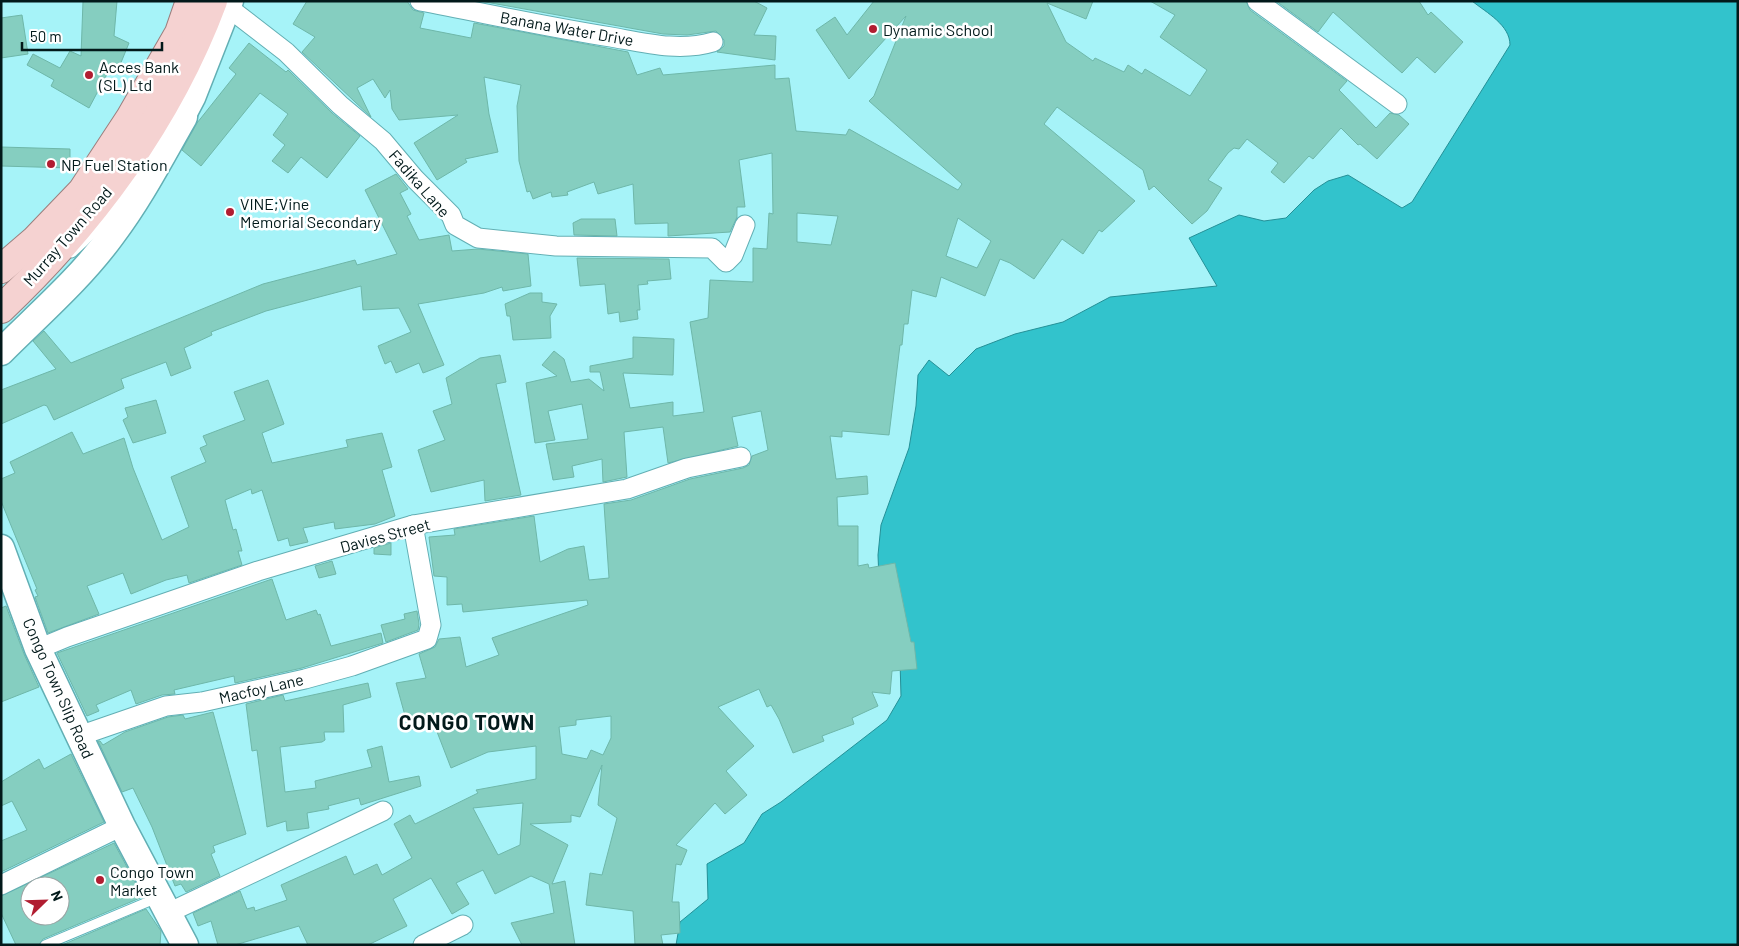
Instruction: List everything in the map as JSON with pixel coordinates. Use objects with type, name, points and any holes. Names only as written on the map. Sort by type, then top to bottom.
[{"type":"main road","name":"Murray Town Road","points":[[1,269],[35,240],[82,191],[130,118],[179,33],[190,1]]},
{"type":"main road","name":"Murray Town Road","points":[[8,303],[62,247],[115,181],[175,101],[196,46],[225,3]]},
{"type":"main road","points":[[1,352],[49,308],[112,235],[146,184],[175,101]]},
{"type":"main road","name":"Congo Town Slip Road","points":[[1,548],[38,649],[122,826],[186,945]]},
{"type":"street","name":"Banana Water Drive","points":[[420,1],[553,28],[664,45],[695,47],[713,42]]},
{"type":"street","points":[[1257,1],[1398,104]]},
{"type":"street","name":"Fadika Lane","points":[[225,3],[286,52],[340,105],[383,141],[415,179],[451,215],[455,225],[478,238],[556,246],[712,248],[726,262],[733,255],[745,224]]},
{"type":"street","name":"Davies Street","points":[[38,649],[67,637],[258,571],[413,525],[627,489],[688,468],[741,456]]},
{"type":"street","name":"Macfoy Lane","points":[[79,736],[166,706],[202,702],[352,666],[427,639],[431,625],[413,525]]},
{"type":"street","points":[[164,905],[383,811]]},
{"type":"street","points":[[1,885],[122,826]]},
{"type":"street","points":[[423,945],[464,925]]},
{"type":"lane","points":[[66,258],[99,229],[130,187],[175,101]]},
{"type":"lane","points":[[8,303],[53,270]]},
{"type":"lane","points":[[45,945],[164,905]]},
{"type":"water","points":[[1472,1],[1738,1],[1738,945],[676,945],[680,922],[708,899],[707,864],[744,843],[762,814],[781,802],[887,720],[901,696],[900,661],[880,605],[878,555],[881,525],[909,448],[916,406],[918,375],[929,360],[949,376],[976,349],[1015,334],[1063,322],[1110,297],[1217,286],[1189,238],[1239,215],[1264,221],[1286,218],[1314,190],[1328,181],[1348,175],[1402,208],[1412,202],[1510,45],[1509,38],[1502,25]]},
{"type":"building","points":[[83,1],[117,1],[114,36],[129,43],[120,65],[113,63],[89,108],[51,86],[54,80],[27,65],[33,54],[60,68],[70,51],[81,56]]},
{"type":"building","points":[[307,1],[407,1],[413,10],[424,13],[420,28],[471,38],[474,23],[628,52],[637,75],[660,68],[663,75],[775,65],[775,79],[789,78],[796,131],[846,135],[849,129],[958,190],[962,184],[869,101],[874,96],[906,16],[849,79],[816,30],[835,17],[847,35],[874,1],[1093,1],[1086,19],[1047,3],[1066,42],[1093,61],[1095,58],[1124,72],[1128,65],[1142,74],[1145,69],[1190,96],[1207,70],[1160,37],[1175,15],[1150,1],[1246,1],[1250,10],[1347,81],[1339,90],[1376,128],[1390,113],[1399,115],[1409,124],[1377,159],[1360,144],[1358,145],[1341,128],[1313,159],[1309,156],[1284,183],[1271,172],[1278,163],[1247,139],[1239,149],[1234,148],[1228,153],[1208,180],[1222,188],[1207,211],[1192,224],[1154,186],[1149,190],[1143,170],[1057,107],[1044,124],[1135,201],[1102,232],[1099,230],[1083,254],[1062,239],[1034,279],[1010,263],[1000,259],[985,296],[941,277],[936,297],[912,290],[908,324],[904,324],[902,345],[900,345],[889,435],[842,431],[842,437],[830,436],[836,479],[867,476],[868,494],[837,497],[838,526],[858,526],[858,566],[868,564],[869,568],[895,563],[911,642],[914,642],[917,669],[892,671],[890,694],[872,692],[878,706],[852,718],[854,724],[822,736],[824,741],[793,753],[779,719],[771,705],[767,707],[759,689],[718,707],[754,746],[726,771],[747,795],[725,814],[715,803],[676,845],[687,850],[681,865],[676,864],[672,902],[679,902],[680,933],[661,935],[663,945],[635,945],[633,911],[586,905],[590,873],[602,875],[617,818],[598,805],[602,765],[580,817],[571,815],[571,822],[530,824],[568,845],[552,884],[565,881],[575,945],[522,945],[511,923],[554,913],[549,884],[531,876],[495,894],[483,870],[456,883],[469,904],[452,914],[431,878],[393,899],[407,926],[368,945],[308,945],[299,926],[235,945],[218,945],[211,921],[198,926],[193,913],[240,891],[247,909],[254,907],[255,911],[287,900],[281,885],[346,856],[354,875],[377,864],[382,875],[412,858],[394,824],[410,815],[415,824],[478,793],[476,790],[536,779],[536,746],[488,752],[451,768],[434,724],[409,730],[396,683],[426,678],[419,654],[435,647],[439,639],[460,637],[466,667],[499,655],[492,638],[588,605],[587,600],[463,612],[462,604],[447,605],[447,577],[434,576],[429,537],[455,535],[454,529],[534,516],[540,562],[568,549],[584,546],[589,580],[609,578],[604,504],[631,500],[690,479],[743,468],[749,465],[752,456],[768,450],[761,411],[732,417],[738,446],[668,463],[663,427],[624,432],[627,477],[603,482],[602,459],[572,466],[574,477],[553,480],[546,444],[588,439],[582,404],[548,411],[555,440],[535,443],[526,383],[557,376],[542,365],[554,351],[564,359],[571,382],[589,379],[604,391],[600,372],[590,372],[590,366],[633,358],[633,337],[674,339],[673,375],[623,373],[630,408],[673,402],[673,416],[704,412],[690,322],[708,318],[710,280],[753,282],[753,248],[767,249],[769,213],[773,214],[772,153],[739,160],[745,207],[737,207],[737,217],[730,232],[668,236],[668,223],[635,224],[633,184],[598,194],[594,182],[567,192],[568,195],[552,197],[551,192],[533,199],[530,191],[527,192],[519,161],[517,106],[521,85],[484,77],[489,114],[498,152],[465,159],[467,162],[437,180],[414,143],[458,115],[399,120],[392,109],[390,90],[385,98],[373,79],[357,88],[371,117],[302,52],[315,37],[293,24]],"holes":[[[797,213],[838,216],[831,245],[797,242]],[[958,218],[991,241],[977,268],[946,256]],[[611,716],[611,738],[603,755],[591,750],[587,759],[562,754],[559,727],[576,725],[576,720]],[[523,803],[520,845],[498,855],[473,808]]]},
{"type":"building","points":[[480,1],[754,1],[767,8],[754,35],[776,36],[775,60],[717,52],[724,46],[724,40],[716,31],[687,35],[663,34]]},
{"type":"building","points":[[1276,1],[1419,1],[1428,15],[1431,12],[1463,42],[1435,73],[1417,57],[1402,73],[1333,12],[1318,32]]},
{"type":"building","points":[[22,15],[28,54],[1,58],[1,18]]},
{"type":"building","points":[[249,43],[286,72],[288,70],[332,113],[360,136],[327,178],[301,157],[288,173],[272,161],[285,145],[273,135],[288,114],[260,93],[201,166],[182,150],[197,123],[236,74],[229,68]]},
{"type":"building","points":[[1,147],[70,149],[70,168],[1,166]]},
{"type":"building","points":[[396,174],[408,189],[400,193],[411,214],[407,216],[419,240],[449,235],[452,251],[478,249],[528,254],[531,286],[503,291],[502,287],[484,293],[418,304],[444,365],[423,373],[419,363],[396,373],[391,361],[385,364],[378,346],[411,332],[399,308],[363,310],[361,286],[266,311],[211,332],[212,335],[184,348],[191,368],[171,376],[166,362],[121,379],[124,388],[54,420],[47,406],[44,405],[1,424],[1,390],[56,369],[33,341],[44,331],[71,363],[263,284],[355,260],[357,265],[397,254],[365,190]]},
{"type":"building","points":[[581,219],[615,219],[617,236],[574,235],[573,223]]},
{"type":"building","points":[[577,258],[669,259],[671,279],[647,281],[648,284],[638,285],[640,310],[637,310],[638,319],[620,322],[619,312],[608,314],[605,284],[580,286]]},
{"type":"building","points":[[530,293],[542,293],[542,302],[557,304],[550,316],[551,338],[513,340],[510,316],[507,316],[505,304]]},
{"type":"building","points":[[500,355],[506,382],[496,384],[521,495],[485,501],[484,480],[431,492],[418,450],[445,440],[433,411],[452,404],[446,378],[480,358]]},
{"type":"building","points":[[268,380],[284,424],[262,433],[272,463],[348,447],[346,440],[382,433],[392,467],[382,470],[395,516],[375,524],[335,529],[334,522],[303,528],[308,542],[290,546],[288,538],[278,541],[262,490],[252,494],[251,489],[225,500],[233,530],[236,529],[242,551],[238,551],[242,565],[189,583],[187,575],[166,580],[131,594],[123,573],[87,586],[99,614],[48,633],[35,597],[38,596],[35,590],[37,589],[1,501],[1,479],[15,473],[10,462],[72,432],[83,454],[124,438],[133,468],[162,540],[189,527],[171,477],[206,462],[200,448],[207,445],[203,436],[245,420],[234,392]]},
{"type":"building","points":[[156,400],[166,433],[133,443],[123,420],[128,417],[125,408]]},
{"type":"building","points":[[391,543],[391,555],[374,554],[374,548]]},
{"type":"building","points":[[332,561],[336,574],[319,578],[315,566]]},
{"type":"building","points":[[272,579],[286,620],[316,610],[318,615],[320,614],[331,646],[381,633],[383,643],[302,668],[235,683],[234,676],[174,690],[175,694],[162,695],[136,704],[131,690],[96,705],[99,711],[87,716],[57,653]]},
{"type":"building","points":[[6,606],[39,687],[1,702],[1,608]]},
{"type":"building","points":[[417,611],[418,630],[386,642],[381,625],[405,619],[404,614]]},
{"type":"building","points":[[368,683],[371,697],[343,705],[344,732],[324,732],[325,740],[322,742],[280,747],[285,792],[316,788],[315,781],[372,767],[367,750],[382,746],[389,782],[419,776],[421,786],[361,805],[359,798],[328,806],[329,809],[307,813],[309,828],[287,831],[286,821],[267,827],[257,750],[252,751],[246,704],[283,695],[285,701]]},
{"type":"building","points":[[213,712],[246,834],[213,846],[215,852],[211,854],[220,876],[186,892],[181,884],[175,886],[152,827],[133,788],[122,792],[98,741],[103,745],[125,732],[168,717],[183,715],[185,719]]},
{"type":"building","points":[[71,754],[104,822],[1,872],[1,841],[27,830],[12,801],[1,806],[1,782],[39,759],[44,769]]},
{"type":"building","name":"Congo Town Market","points":[[114,843],[142,895],[139,896],[140,898],[43,939],[39,945],[16,945],[1,913],[1,896],[20,887],[20,926],[70,926],[70,876],[44,876]]},
{"type":"building","points":[[146,909],[161,931],[160,945],[62,945]]},
{"type":"place","name":"Dynamic School","points":[[873,29]]},
{"type":"place","name":"Acces Bank (SL) Ltd","points":[[89,75]]},
{"type":"place","name":"NP Fuel Station","points":[[51,164]]},
{"type":"place","name":"VINE;Vine Memorial Secondary","points":[[230,212]]},
{"type":"place","name":"Congo Town Market","points":[[100,880]]},
{"type":"district","name":"CONGO TOWN","points":[[467,721]]}]
